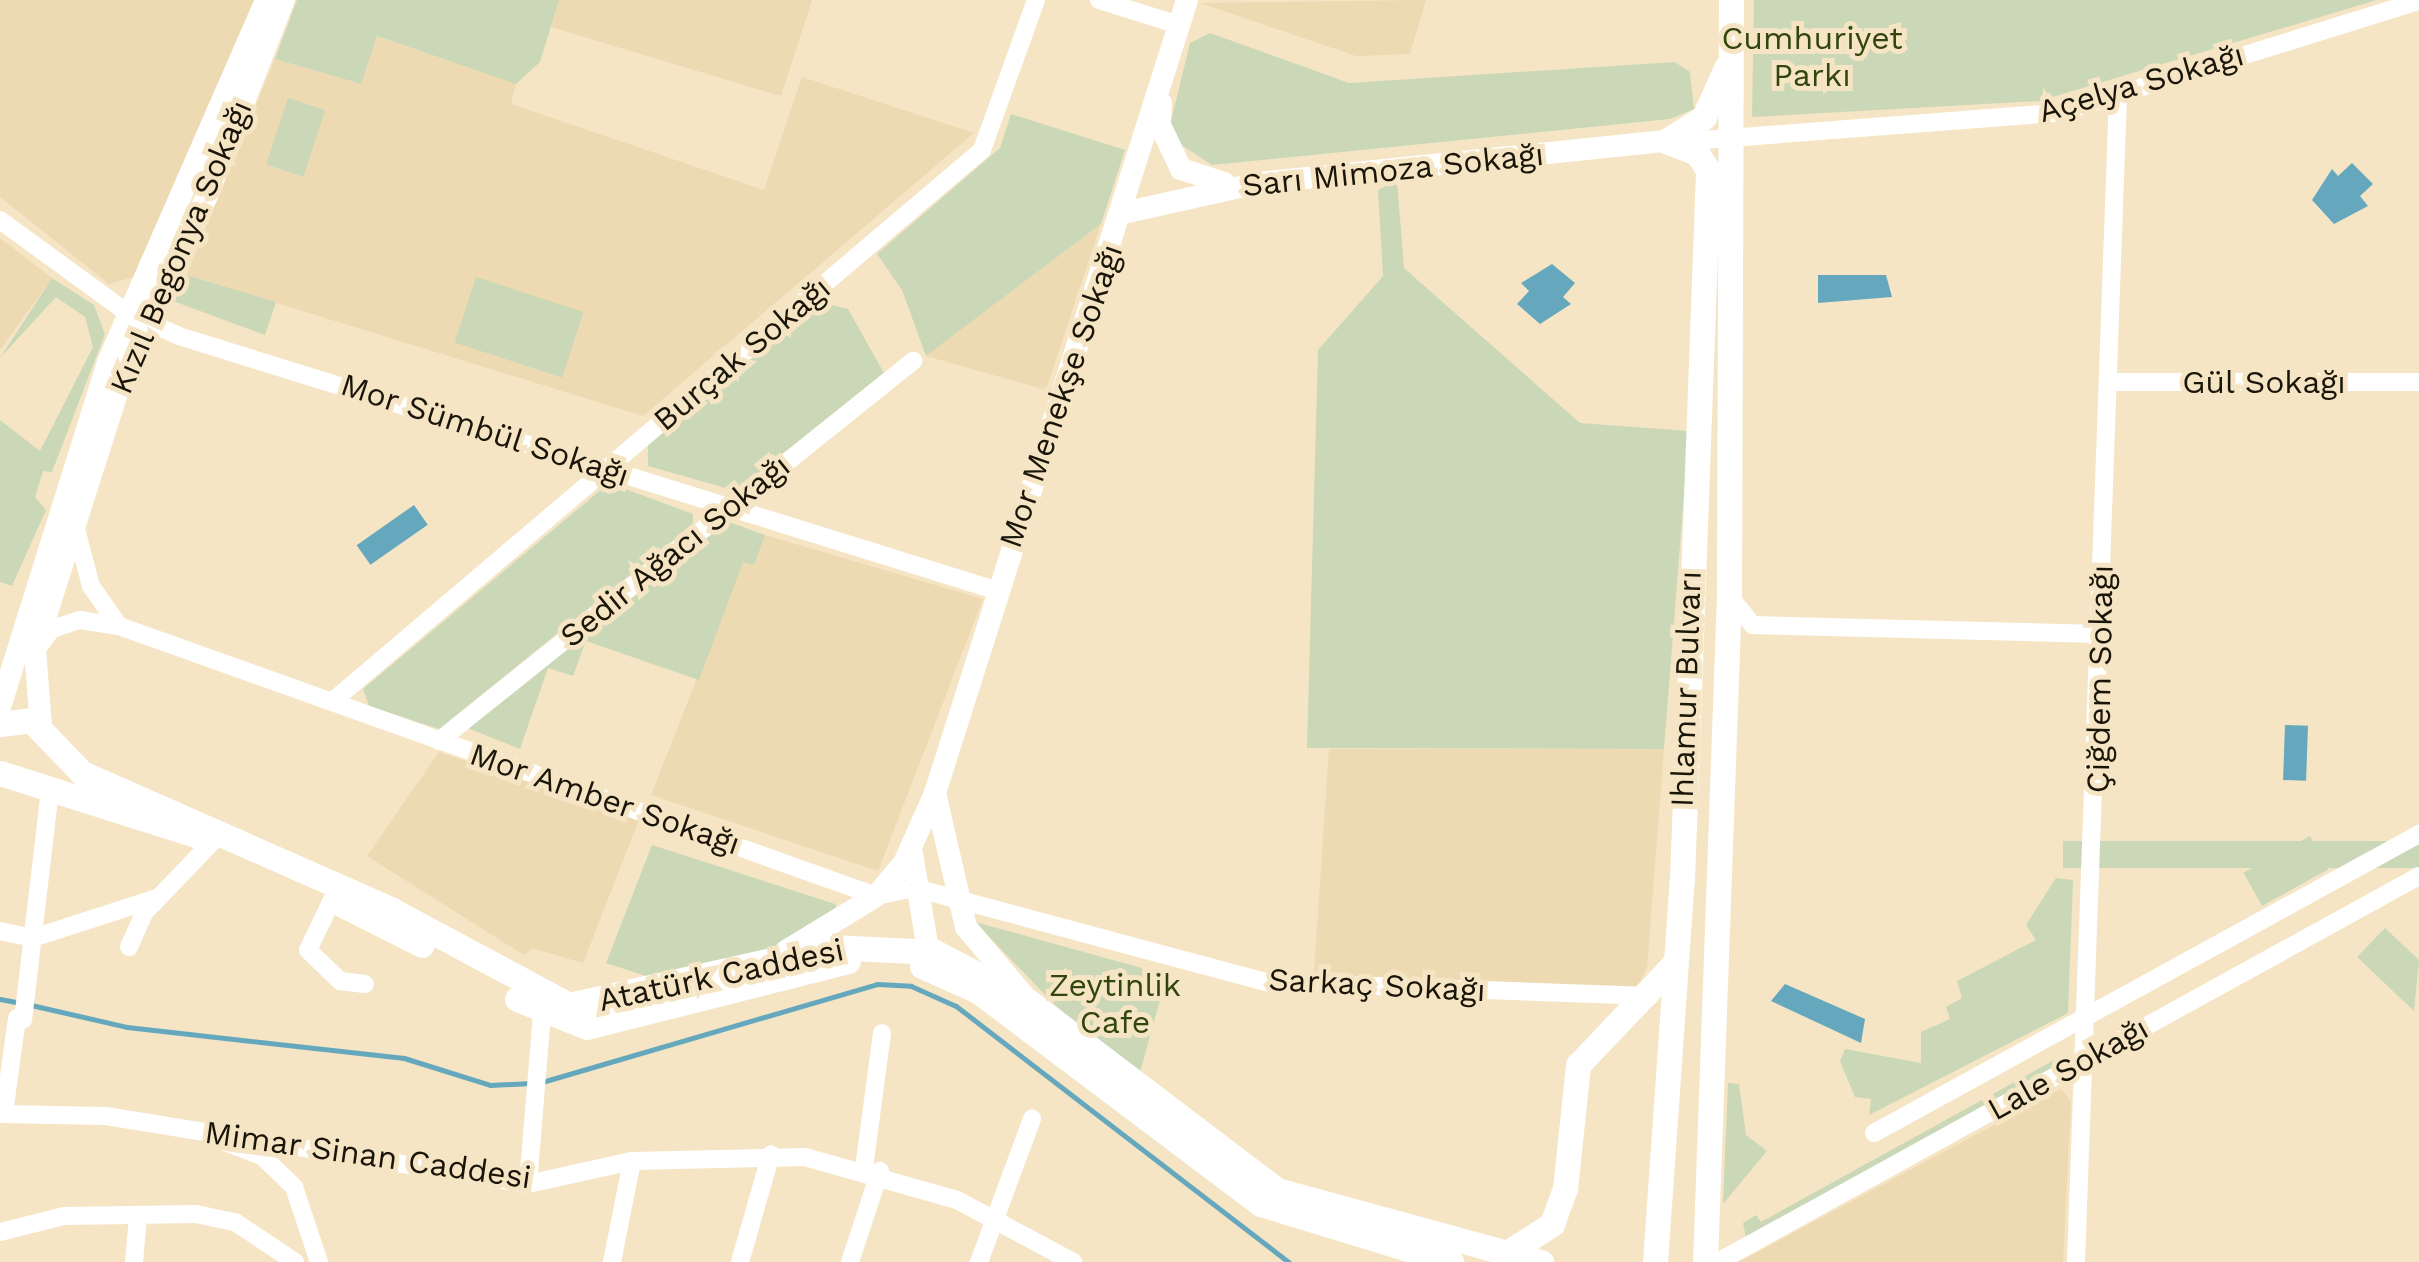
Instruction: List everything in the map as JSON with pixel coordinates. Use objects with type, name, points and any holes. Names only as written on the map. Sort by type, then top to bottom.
[{"type":"main road","name":"Ihlamur Bulvarı","points":[[1705,1262],[1730,595],[1737,142],[1730,50],[1731,0]]},
{"type":"main road","points":[[1666,142],[1715,103],[1730,50]]},
{"type":"main road","name":"Ihlamur Bulvarı","points":[[1655,1262],[1674,965],[1708,170],[1697,153],[1666,142]]},
{"type":"main road","points":[[0,724],[24,718],[44,731],[41,769],[3,774]]},
{"type":"main road","name":"Atatürk Caddesi","points":[[44,731],[82,773],[366,897],[542,1003],[589,1006],[765,961],[879,943],[929,959],[1028,1001],[1277,1190],[1541,1262]]},
{"type":"main road","name":"Atatürk Caddesi","points":[[3,774],[50,790],[132,808],[212,842],[588,1027],[854,960],[929,959],[978,991],[1261,1204],[1451,1262]]},
{"type":"main road","points":[[1510,1251],[1552,1224],[1565,1189],[1578,1065],[1651,996],[1674,965]]},
{"type":"street","name":"Kızıl Begonya Sokağı","points":[[0,707],[136,318],[266,0]]},
{"type":"street","name":"Kızıl Begonya Sokağı","points":[[44,731],[35,650],[136,318],[207,196],[284,0]]},
{"type":"street","name":"Burçak Sokağı","points":[[334,700],[982,150],[1036,0]]},
{"type":"street","points":[[1099,0],[1179,26]]},
{"type":"street","name":"Mor Menekşe Sokağı","points":[[876,896],[911,848],[936,793],[996,590],[1123,213],[1188,0]]},
{"type":"street","name":"Açelya Sokağı","points":[[1666,142],[1737,142],[2060,112],[2419,1]]},
{"type":"street","points":[[1162,77],[1160,125],[1181,169],[1200,182],[1258,183]]},
{"type":"street","name":"Çiğdem Sokağı","points":[[2076,1262],[2118,95]]},
{"type":"street","name":"Sarı Mimoza Sokağı","points":[[1123,213],[1258,183],[1666,142]]},
{"type":"street","name":"Mor Sümbül Sokağı","points":[[0,220],[136,318],[996,590]]},
{"type":"street","name":"Sedir Ağacı Sokağı","points":[[438,740],[913,361]]},
{"type":"street","name":"Gül Sokağı","points":[[2108,382],[2419,382]]},
{"type":"street","points":[[76,523],[91,586],[119,626]]},
{"type":"street","name":"Ihlamur Bulvarı","points":[[1730,595],[1753,625],[2100,634]]},
{"type":"street","name":"Mor Amber Sokağı","points":[[35,650],[52,629],[80,620],[119,626],[876,896]]},
{"type":"street","points":[[2,1113],[6,1060],[35,974],[33,938],[50,790]]},
{"type":"street","points":[[936,793],[954,898],[966,927],[1028,1001]]},
{"type":"street","name":"Lale Sokağı","points":[[1874,1132],[2088,1008],[2419,834]]},
{"type":"street","points":[[129,946],[157,898],[212,842]]},
{"type":"street","points":[[911,848],[929,959]]},
{"type":"street","name":"Lale Sokağı","points":[[1718,1262],[2419,876]]},
{"type":"street","name":"Sarkaç Sokağı","points":[[876,896],[916,888],[1267,982],[1651,996]]},
{"type":"street","points":[[765,961],[876,896]]},
{"type":"street","points":[[0,931],[33,938],[157,898]]},
{"type":"street","points":[[332,900],[308,950],[340,981],[365,984]]},
{"type":"street","points":[[528,1184],[542,1003]]},
{"type":"street","points":[[850,1262],[872,1170],[882,1034]]},
{"type":"street","name":"Mimar Sinan Caddesi","points":[[2,1113],[196,1132],[528,1184],[632,1161],[771,1154],[872,1170],[993,1215],[1073,1262]]},
{"type":"street","points":[[979,1262],[993,1215],[1032,1119]]},
{"type":"street","points":[[196,1132],[262,1156],[294,1188],[319,1262]]},
{"type":"street","points":[[740,1262],[771,1154]]},
{"type":"street","points":[[612,1262],[632,1161]]},
{"type":"street","points":[[0,1232],[64,1216],[235,1222],[295,1262]]},
{"type":"street","points":[[134,1262],[138,1216]]},
{"type":"shaded area","points":[[0,0],[255,0],[182,187],[133,277],[109,284],[0,197]]},
{"type":"shaded area","points":[[559,0],[812,0],[781,96],[551,27]]},
{"type":"shaded area","points":[[1426,0],[1410,54],[1356,56],[1200,3]]},
{"type":"shaded area","points":[[376,36],[516,84],[511,104],[764,190],[802,77],[974,133],[643,416],[186,275],[275,59],[360,84]]},
{"type":"shaded area","points":[[1101,224],[1046,390],[926,356]]},
{"type":"shaded area","points":[[0,238],[52,278],[0,350]]},
{"type":"shaded area","points":[[765,535],[983,599],[878,871],[651,795],[743,561],[754,564]]},
{"type":"shaded area","points":[[1329,749],[1664,749],[1647,967],[1637,988],[1618,995],[1314,974]]},
{"type":"shaded area","points":[[439,752],[639,820],[583,963],[532,948],[524,955],[367,856]]},
{"type":"shaded area","points":[[2061,1089],[2071,1101],[2063,1262],[1739,1262]]},
{"type":"green space","points":[[297,0],[559,0],[540,62],[516,84],[377,36],[361,84],[275,59]]},
{"type":"green space","name":"Cumhuriyet Parkı","points":[[1754,0],[2377,0],[2039,101],[1752,117]]},
{"type":"green space","points":[[1210,33],[1349,83],[1675,62],[1690,72],[1694,109],[1670,119],[1212,165],[1174,140],[1171,121],[1190,43]]},
{"type":"green space","points":[[288,98],[325,110],[303,177],[266,165]]},
{"type":"green space","points":[[1011,114],[1125,150],[1101,224],[926,356],[902,290],[877,254],[1000,148]]},
{"type":"green space","points":[[1397,180],[1404,268],[1580,423],[1689,431],[1664,749],[1307,748],[1318,350],[1383,276],[1378,190]]},
{"type":"green space","points":[[186,275],[276,302],[265,335],[173,301]]},
{"type":"green space","points":[[476,277],[583,312],[562,378],[455,343]]},
{"type":"green space","points":[[52,278],[94,305],[105,334],[52,472],[43,471],[35,497],[46,510],[12,586],[0,582],[0,420],[40,451],[93,347],[85,317],[56,297],[0,358]]},
{"type":"green space","points":[[820,302],[848,309],[884,373],[736,491],[648,466],[648,445]]},
{"type":"green space","points":[[609,483],[693,514],[693,524],[439,729],[369,706],[363,689]]},
{"type":"green space","points":[[724,520],[765,535],[754,565],[743,562],[699,680],[586,641],[573,676],[548,668],[520,749],[465,727]]},
{"type":"green space","points":[[2310,836],[2328,869],[2262,906],[2244,873]]},
{"type":"green space","points":[[2063,841],[2419,841],[2419,868],[2063,868]]},
{"type":"green space","points":[[652,845],[835,904],[838,914],[782,946],[649,977],[606,963]]},
{"type":"green space","points":[[2056,878],[2073,880],[2068,1013],[1869,1115],[1871,1099],[1855,1097],[1840,1061],[1845,1049],[1921,1063],[1921,1032],[1950,1019],[1946,1007],[1962,998],[1957,981],[2036,940],[2026,925]]},
{"type":"green space","name":"Zeytinlik Cafe","points":[[975,922],[1167,975],[1137,1083],[1052,1002]]},
{"type":"green space","points":[[2385,928],[2419,960],[2414,1011],[2357,957]]},
{"type":"green space","points":[[2056,1059],[2060,1066],[1746,1238],[1743,1223],[1756,1215],[1761,1222]]},
{"type":"green space","points":[[1728,1083],[1739,1084],[1746,1135],[1767,1151],[1723,1204]]},
{"type":"water","points":[[2352,163],[2373,184],[2360,196],[2368,206],[2334,224],[2312,200],[2332,169],[2338,176]]},
{"type":"water","points":[[1552,264],[1575,283],[1563,297],[1571,304],[1540,324],[1517,304],[1529,291],[1521,283]]},
{"type":"water","points":[[1818,275],[1886,275],[1892,297],[1818,303]]},
{"type":"water","points":[[414,505],[428,525],[370,565],[357,545]]},
{"type":"water","points":[[2285,725],[2308,726],[2306,781],[2283,780]]},
{"type":"water","points":[[1785,984],[1865,1019],[1861,1043],[1771,1001]]},
{"type":"waterway","points":[[542,1082],[877,984],[911,986],[956,1006],[1289,1262]]},
{"type":"waterway","points":[[0,999],[20,1003]]},
{"type":"waterway","points":[[31,1005],[127,1027],[404,1058],[490,1085],[531,1083]]}]
